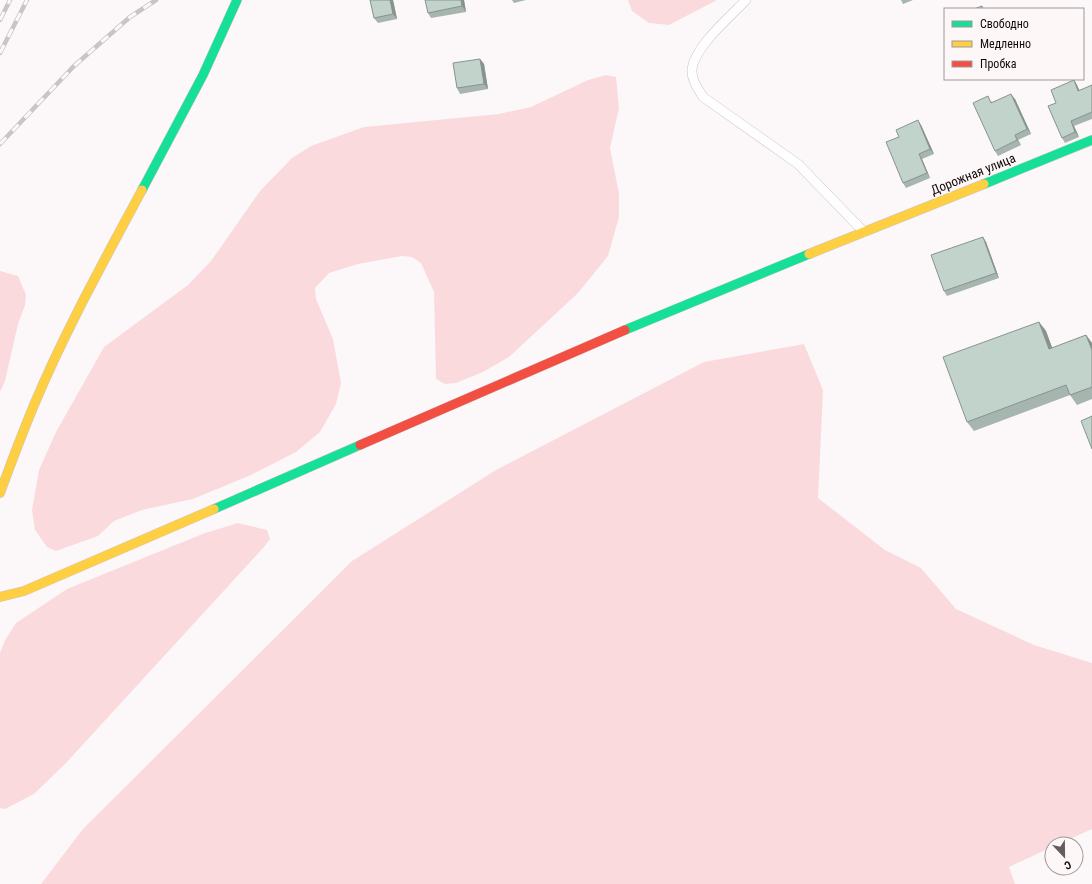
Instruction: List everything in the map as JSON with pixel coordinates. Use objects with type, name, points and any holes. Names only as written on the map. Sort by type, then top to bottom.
[{"type":"street","points":[[0,493],[38,397],[66,335],[211,60],[237,0]]},
{"type":"street","name":"Дорожная улица","points":[[0,597],[24,591],[665,313],[1092,140]]},
{"type":"lane","points":[[237,0],[247,0]]},
{"type":"lane","points":[[746,0],[699,49],[692,69],[695,86],[703,97],[798,164],[864,232]]},
{"type":"shaded area","points":[[628,0],[717,0],[669,25],[649,23],[632,11]]},
{"type":"shaded area","points":[[606,75],[616,77],[619,108],[610,148],[619,194],[619,217],[608,256],[578,293],[509,357],[483,372],[456,383],[445,384],[436,379],[434,292],[421,263],[412,257],[402,256],[358,264],[329,273],[315,288],[316,299],[333,339],[341,383],[336,404],[320,432],[296,452],[251,475],[193,499],[142,510],[114,521],[98,536],[56,551],[47,547],[35,530],[32,510],[39,470],[56,432],[104,347],[188,285],[211,261],[260,191],[292,158],[311,146],[364,127],[499,114],[531,107],[588,80]]},
{"type":"shaded area","points":[[0,271],[18,276],[26,295],[25,305],[18,324],[5,381],[0,392]]},
{"type":"shaded area","points":[[804,344],[823,390],[818,498],[885,550],[921,568],[956,609],[1034,645],[1092,663],[1092,829],[1077,836],[1044,836],[1044,851],[1009,867],[1015,884],[41,884],[83,829],[352,561],[496,470],[704,362]]},
{"type":"shaded area","points":[[238,523],[267,530],[270,539],[66,763],[34,794],[5,809],[0,808],[0,653],[5,640],[16,623],[67,589],[205,533]]},
{"type":"building","points":[[370,0],[390,0],[393,14],[374,18]]},
{"type":"building","points":[[425,0],[461,0],[462,6],[428,13]]},
{"type":"building","points":[[480,59],[484,84],[457,88],[453,63]]},
{"type":"building","points":[[1074,80],[1078,91],[1092,85],[1092,112],[1071,121],[1075,132],[1062,138],[1048,106],[1056,103],[1051,90]]},
{"type":"building","points":[[1011,94],[1027,129],[1015,135],[1017,140],[995,151],[973,103],[988,96],[991,103]]},
{"type":"building","points":[[918,120],[930,149],[919,154],[927,173],[903,183],[886,142],[899,137],[896,130]]},
{"type":"building","points":[[983,237],[996,273],[944,291],[931,255]]},
{"type":"building","points":[[1039,322],[1049,349],[1086,335],[1092,350],[1092,387],[1070,395],[1066,385],[967,422],[943,357]]},
{"type":"building","points":[[1092,416],[1092,449],[1081,421]]},
{"type":"railway","points":[[0,20],[10,0]]},
{"type":"railway","points":[[0,53],[27,0]]},
{"type":"railway","points":[[0,144],[74,66],[130,17],[156,0]]},
{"type":"traffic: fast","points":[[142,190],[203,75],[237,0]]},
{"type":"traffic: fast","points":[[984,184],[1092,140]]},
{"type":"traffic: fast","points":[[625,330],[809,254]]},
{"type":"traffic: fast","points":[[214,509],[360,445]]},
{"type":"traffic: slow","points":[[809,254],[984,184]]},
{"type":"traffic: slow","points":[[0,493],[46,377],[85,296],[142,190]]},
{"type":"traffic: slow","points":[[0,597],[24,591],[214,509]]},
{"type":"traffic: jam","points":[[360,445],[625,330]]}]
